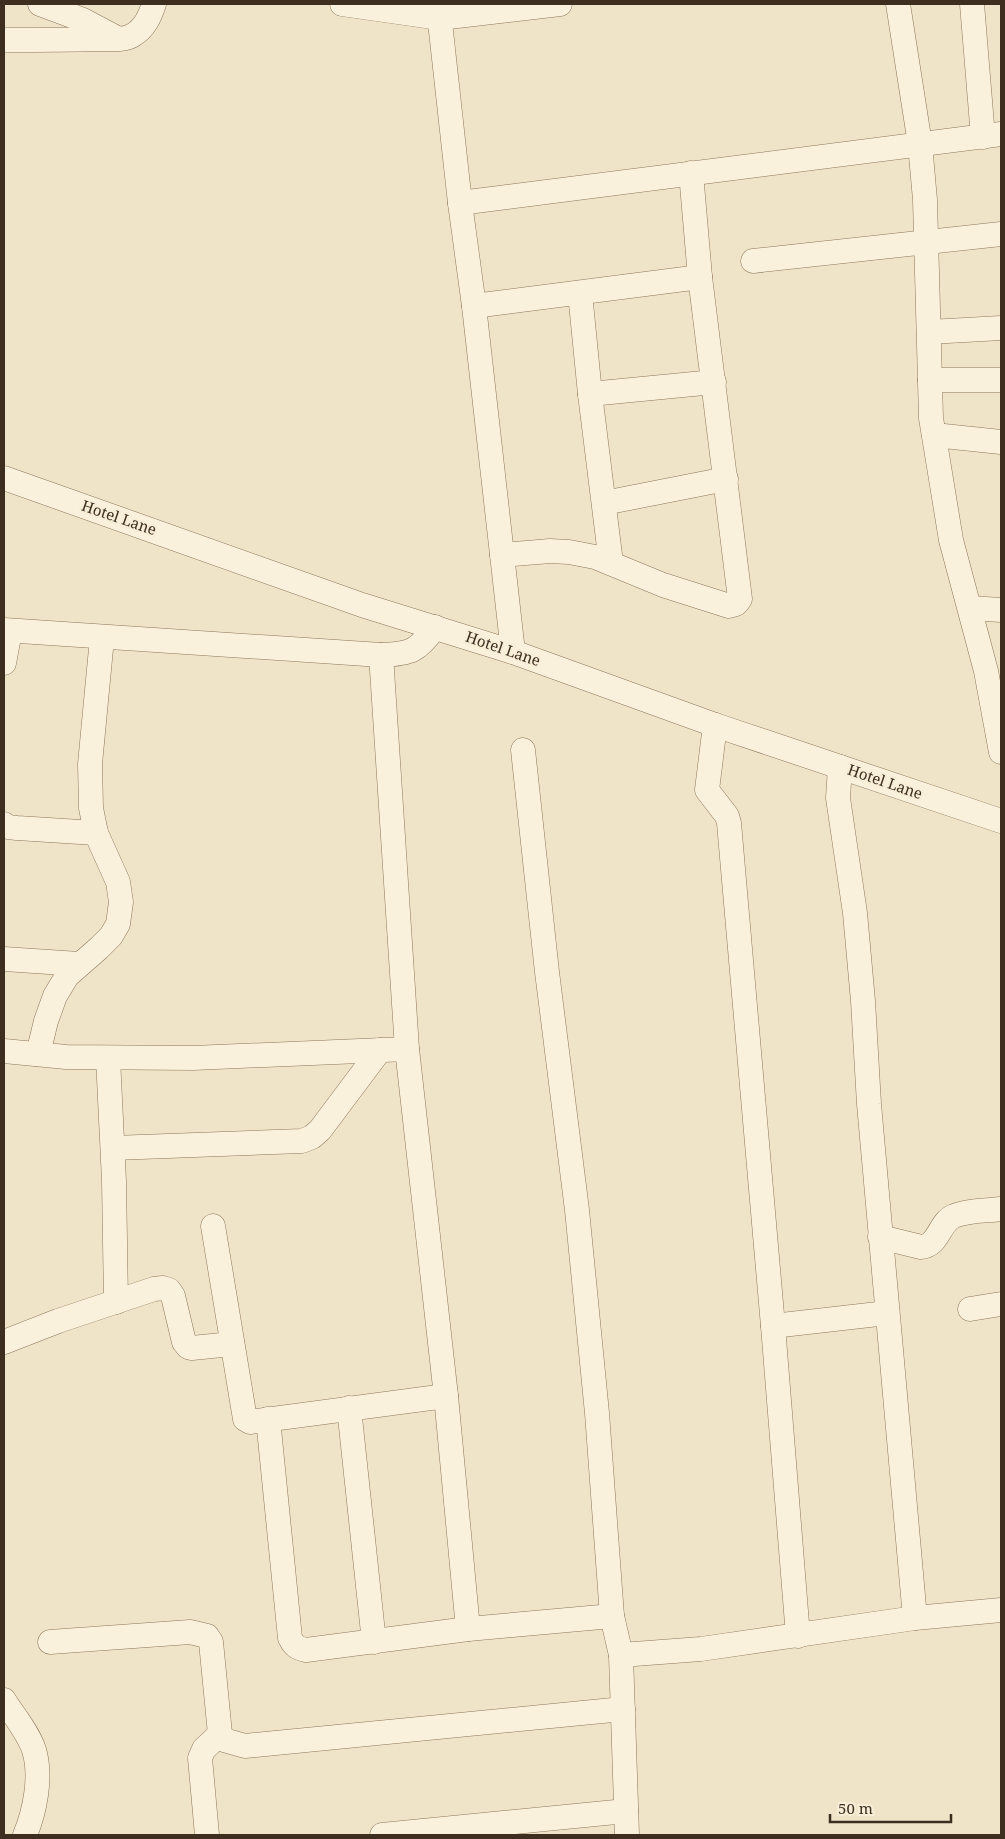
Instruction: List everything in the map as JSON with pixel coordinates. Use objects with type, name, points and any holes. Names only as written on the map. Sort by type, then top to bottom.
[{"type":"street","points":[[40,4],[83,20],[119,38]]},
{"type":"street","points":[[4,40],[119,38],[132,36],[145,25],[154,4]]},
{"type":"street","points":[[342,4],[439,11],[560,4]]},
{"type":"street","points":[[898,4],[920,144],[925,200],[931,418],[951,540],[988,679],[1001,752]]},
{"type":"street","points":[[460,203],[992,135],[972,4]]},
{"type":"street","points":[[439,11],[514,652]]},
{"type":"street","points":[[502,554],[550,551],[595,556],[662,585],[729,606],[736,604],[740,599],[700,277],[691,173]]},
{"type":"street","points":[[753,261],[1001,234]]},
{"type":"street","points":[[474,306],[700,277]]},
{"type":"street","points":[[580,293],[590,394],[611,564]]},
{"type":"street","points":[[929,332],[1001,328]]},
{"type":"street","points":[[930,380],[1001,380]]},
{"type":"street","points":[[590,394],[714,382]]},
{"type":"street","points":[[934,436],[1001,442]]},
{"type":"street","name":"Hotel Lane","points":[[4,478],[362,605],[429,636],[514,652],[712,745],[1001,821]]},
{"type":"street","points":[[604,503],[726,479]]},
{"type":"street","points":[[970,608],[1001,610]]},
{"type":"street","points":[[4,663],[7,631],[382,655],[402,654],[413,651],[429,636]]},
{"type":"street","points":[[38,1054],[46,1021],[55,996],[67,976],[111,936],[118,924],[121,902],[118,882],[96,833],[91,808],[90,764],[102,638]]},
{"type":"street","points":[[382,655],[406,1049],[446,1396],[468,1629]]},
{"type":"street","points":[[712,745],[707,790],[727,816],[729,823],[798,1636]]},
{"type":"street","points":[[523,750],[548,982],[579,1229],[598,1413],[612,1616],[621,1655],[627,1835]]},
{"type":"street","points":[[839,779],[855,913],[863,1001],[868,1104],[915,1618]]},
{"type":"street","points":[[4,824],[8,827],[17,828],[96,833]]},
{"type":"street","points":[[4,959],[79,964]]},
{"type":"street","points":[[4,1050],[108,1058],[202,1058],[406,1049]]},
{"type":"street","points":[[113,1148],[302,1141],[312,1137],[320,1130],[380,1050]]},
{"type":"street","points":[[108,1058],[113,1148],[116,1302]]},
{"type":"street","points":[[880,1238],[927,1247],[932,1244],[946,1221],[953,1216],[963,1213],[1001,1209]]},
{"type":"street","points":[[213,1226],[245,1420],[250,1422],[446,1396]]},
{"type":"street","points":[[4,1342],[58,1321],[154,1289],[163,1288],[169,1290],[173,1296],[184,1342],[188,1347],[232,1344]]},
{"type":"street","points":[[970,1308],[1001,1304]]},
{"type":"street","points":[[773,1326],[886,1313]]},
{"type":"street","points":[[349,1408],[374,1642]]},
{"type":"street","points":[[268,1419],[290,1638],[298,1648],[306,1650],[468,1629],[612,1616]]},
{"type":"street","points":[[621,1655],[701,1649],[915,1618],[1001,1610]]},
{"type":"street","points":[[50,1642],[190,1632],[207,1636],[211,1642],[220,1734],[224,1740],[245,1746],[623,1709]]},
{"type":"street","points":[[4,1700],[26,1732],[34,1749],[37,1763],[33,1808],[25,1835]]},
{"type":"street","points":[[207,1835],[200,1758],[204,1749],[220,1734]]},
{"type":"street","points":[[382,1835],[626,1811]]}]
